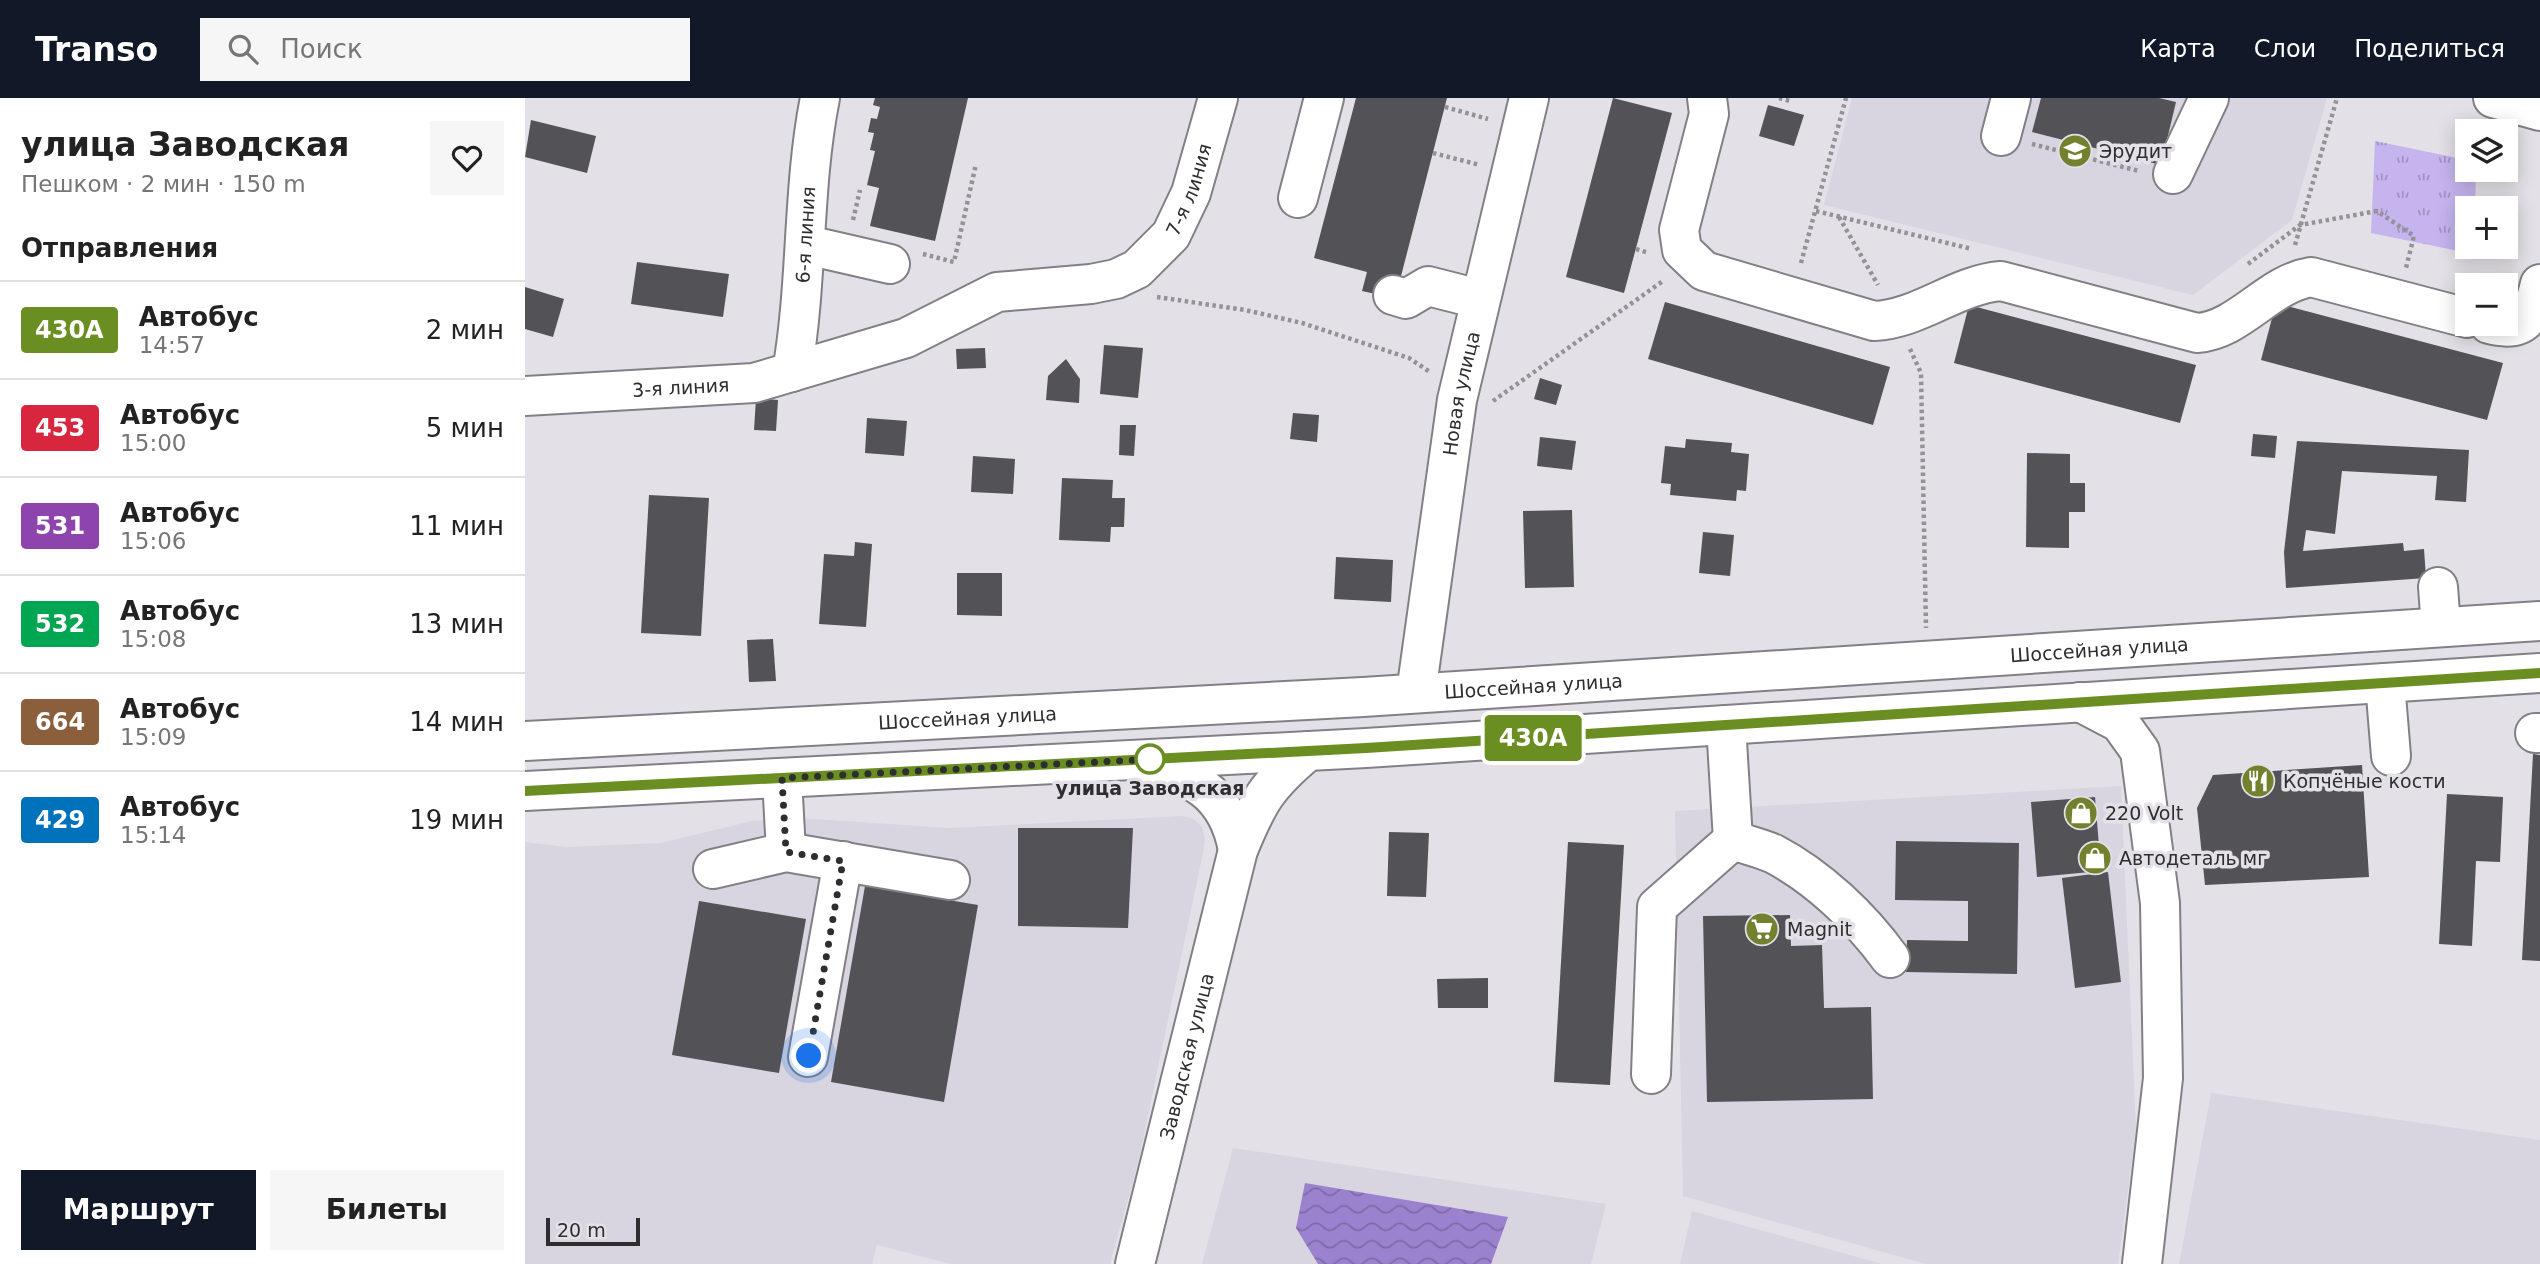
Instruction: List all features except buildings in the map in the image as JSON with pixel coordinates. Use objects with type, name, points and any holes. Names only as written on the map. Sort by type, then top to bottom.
[{"type":"main road","name":"6-я линия","points":[[792,372],[802,318],[810,147],[820,98]]},
{"type":"main road","name":"7-я линия","points":[[1127,274],[1171,234],[1191,193],[1219,98]]},
{"type":"main road","points":[[1298,198],[1324,98]]},
{"type":"main road","name":"Новая улица","points":[[1416,693],[1473,402],[1479,299],[1529,98]]},
{"type":"main road","points":[[1707,98],[1709,114],[1679,230],[1682,250],[1704,271],[1791,297],[1874,321],[1898,320],[1979,283],[2001,281],[2197,333],[2214,332],[2293,280],[2311,277],[2455,315]]},
{"type":"main road","points":[[2001,136],[2011,98]]},
{"type":"main road","points":[[2173,174],[2209,98]]},
{"type":"main road","points":[[2497,99],[2540,111]]},
{"type":"main road","points":[[807,245],[890,264]]},
{"type":"main road","name":"3-я линия","points":[[525,396],[754,383],[906,338],[997,292],[1091,284],[1127,274]]},
{"type":"main road","points":[[2518,325],[2532,314],[2540,284]]},
{"type":"main road","points":[[1393,295],[1406,299],[1428,286],[1479,299]]},
{"type":"main road","points":[[2438,587],[2441,627]]},
{"type":"main road","name":"Шоссейная улица","points":[[525,741],[1416,693],[2540,621]]},
{"type":"main road","points":[[525,791],[1308,751],[2540,673]]},
{"type":"main road","points":[[2385,683],[2391,756]]},
{"type":"main road","points":[[2140,751],[2157,719],[2194,695]]},
{"type":"main road","points":[[2080,702],[2120,723],[2140,751],[2160,903],[2163,1078],[2142,1264]]},
{"type":"main road","points":[[1726,725],[1733,840]]},
{"type":"main road","name":"Заводская улица","points":[[1135,1264],[1238,850],[1263,794],[1279,775],[1308,751]]},
{"type":"main road","points":[[1137,760],[1177,772],[1209,790],[1224,809],[1235,831],[1238,850]]},
{"type":"main road","points":[[782,778],[786,852]]},
{"type":"main road","points":[[1733,840],[1773,854],[1842,903],[1873,934],[1890,958]]},
{"type":"main road","points":[[1651,1074],[1657,907],[1733,840]]},
{"type":"main road","points":[[713,869],[786,852],[950,880]]},
{"type":"main road","points":[[809,1056],[843,861]]},
{"type":"path","points":[[1779,98],[1790,101]]},
{"type":"path","points":[[1791,297],[1846,98]]},
{"type":"path","points":[[2293,280],[2290,261],[2337,98]]},
{"type":"path","points":[[1445,107],[1498,121]]},
{"type":"path","points":[[2001,136],[2162,176],[2173,174]]},
{"type":"path","points":[[1433,153],[1486,166]]},
{"type":"path","points":[[890,264],[894,248],[954,261],[976,164]]},
{"type":"path","points":[[2300,225],[2377,211],[2414,236],[2397,300]]},
{"type":"path","points":[[1839,216],[1898,320],[1921,373],[1926,633]]},
{"type":"path","points":[[1127,274],[1137,293],[1257,312],[1409,358],[1473,402],[1670,276]]},
{"type":"shaded area","name":"Эрудит","points":[[1852,98],[2327,98],[2292,220],[2193,295],[1824,205]]},
{"type":"shaded area","points":[[2121,786],[2136,1130],[2118,1264],[1926,1264],[1683,1196],[1675,811]]},
{"type":"shaded area","points":[[1182,816],[1194,819],[1202,827],[1205,838],[1203,853],[1138,1163],[1110,1264],[951,1264],[877,1245],[872,1264],[525,1264],[525,842],[566,847],[661,843],[752,821],[799,818],[949,828]]},
{"type":"shaded area","points":[[2211,1093],[2540,1140],[2540,1264],[2179,1264]]},
{"type":"shaded area","points":[[1233,1148],[1606,1204],[1591,1264],[1202,1264]]},
{"type":"shaded area","points":[[1692,1211],[1882,1264],[1680,1264]]},
{"type":"green space","points":[[2375,141],[2455,158],[2455,182],[2476,182],[2475,196],[2455,196],[2455,250],[2371,233]]},
{"type":"water","points":[[1305,1183],[1508,1217],[1491,1264],[1318,1264],[1296,1228]]},
{"type":"bus line","name":"430А","points":[[525,791],[1366,748],[2540,673]]},
{"type":"place","name":"Эрудит","points":[[2075,151]]},
{"type":"place","name":"улица Заводская","points":[[1150,759]]},
{"type":"place","name":"Копчёные кости","points":[[2258,781]]},
{"type":"place","name":"220 Volt","points":[[2081,813]]},
{"type":"place","name":"Автодеталь мг","points":[[2095,858]]},
{"type":"place","name":"Magnit","points":[[1762,929]]},
{"type":"route","points":[[809,1056],[843,861],[786,852],[782,778],[1137,760],[1157,766],[1150,759]]}]
